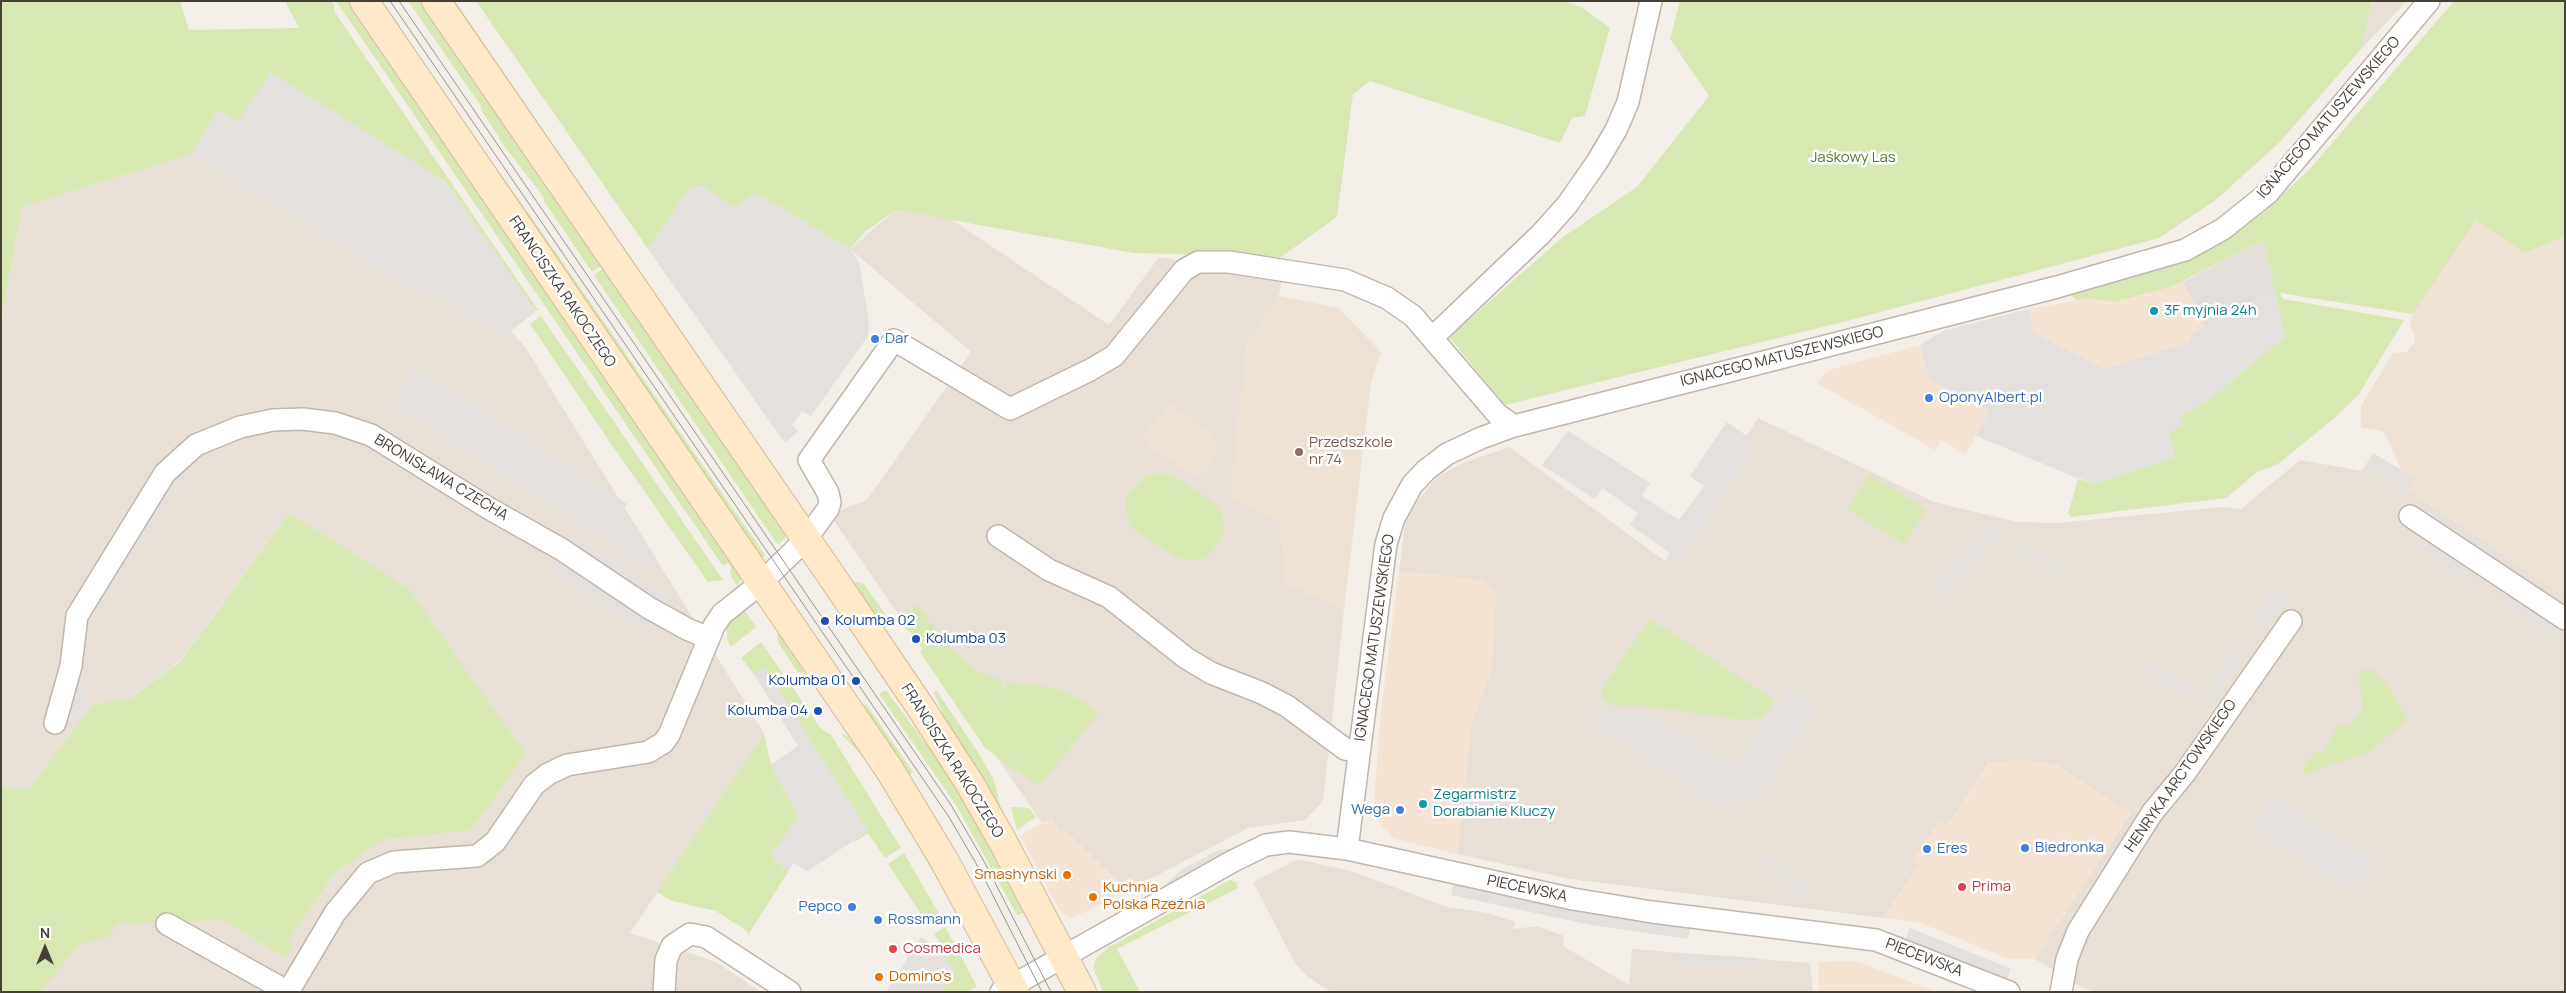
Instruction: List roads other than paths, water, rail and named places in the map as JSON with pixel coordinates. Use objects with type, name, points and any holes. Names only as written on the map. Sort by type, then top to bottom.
[{"type":"main road","name":"FRANCISZKA RAKOCZEGO","points":[[364,1],[889,769],[944,860],[1009,990]]},
{"type":"main road","name":"FRANCISZKA RAKOCZEGO","points":[[436,1],[806,539],[970,784],[1082,992]]},
{"type":"street","points":[[1432,337],[1541,234],[1566,205],[1593,168],[1616,130],[1628,102],[1651,1]]},
{"type":"street","name":"IGNACEGO MATUSZEWSKIEGO","points":[[1347,850],[1386,544],[1402,502],[1426,470],[1447,454],[1481,438],[1514,426],[2057,287],[2185,250],[2223,229],[2268,193],[2429,1]]},
{"type":"street","points":[[167,924],[288,992],[335,913],[368,873],[394,862],[477,856],[495,842],[534,785],[548,774],[566,766],[648,752],[663,743],[669,735],[708,638],[722,614],[761,583],[806,539],[828,510],[830,502],[823,482],[808,460],[894,340],[1010,409],[1090,370],[1114,356],[1184,270],[1198,262],[1229,262],[1346,280],[1387,298],[1413,316],[1498,416],[1514,426]]},
{"type":"street","name":"BRONISŁAWA CZECHA","points":[[55,722],[71,666],[77,616],[165,473],[196,445],[240,427],[273,420],[303,419],[335,423],[372,435],[490,508],[561,549],[649,608],[686,629],[708,638]]},
{"type":"street","points":[[2410,516],[2565,619]]},
{"type":"street","points":[[998,536],[1049,570],[1109,597],[1186,658],[1211,673],[1262,693],[1287,706],[1345,748],[1359,752]]},
{"type":"street","name":"HENRYKA ARCTOWSKIEGO","points":[[2060,992],[2067,959],[2078,931],[2129,848],[2152,813],[2185,773],[2291,621]]},
{"type":"street","name":"PIECEWSKA","points":[[1009,990],[1064,956],[1190,884],[1266,845],[1289,842],[1347,850],[1573,899],[1652,912],[1876,940],[2009,992]]},
{"type":"street","points":[[664,992],[666,960],[672,946],[690,934],[706,937],[790,992]]},
{"type":"tram line","points":[[390,1],[949,817],[981,872],[1042,992]]},
{"type":"tram line","points":[[399,1],[951,805],[985,863],[1051,992]]},
{"type":"place","name":"3F myjnia 24h","points":[[2154,311]]},
{"type":"place","name":"Dar","points":[[875,339]]},
{"type":"place","name":"OponyAlbert.pl","points":[[1929,398]]},
{"type":"place","name":"Przedszkole nr 74","points":[[1299,452]]},
{"type":"place","name":"Kolumba 02","points":[[825,621]]},
{"type":"place","name":"Kolumba 03","points":[[916,639]]},
{"type":"place","name":"Kolumba 01","points":[[856,681]]},
{"type":"place","name":"Kolumba 04","points":[[818,711]]},
{"type":"place","name":"Zegarmistrz Dorabianie Kluczy","points":[[1423,804]]},
{"type":"place","name":"Wega","points":[[1400,810]]},
{"type":"place","name":"Biedronka","points":[[2025,848]]},
{"type":"place","name":"Eres","points":[[1927,849]]},
{"type":"place","name":"Smashynski","points":[[1067,875]]},
{"type":"place","name":"Prima","points":[[1962,887]]},
{"type":"place","name":"Kuchnia Polska Rzeźnia","points":[[1093,897]]},
{"type":"place","name":"Pepco","points":[[852,907]]},
{"type":"place","name":"Rossmann","points":[[878,920]]},
{"type":"place","name":"Cosmedica","points":[[893,949]]},
{"type":"place","name":"Domino's","points":[[879,977]]},
{"type":"park label","name":"Jaśkowy Las","points":[[1853,158]]}]
